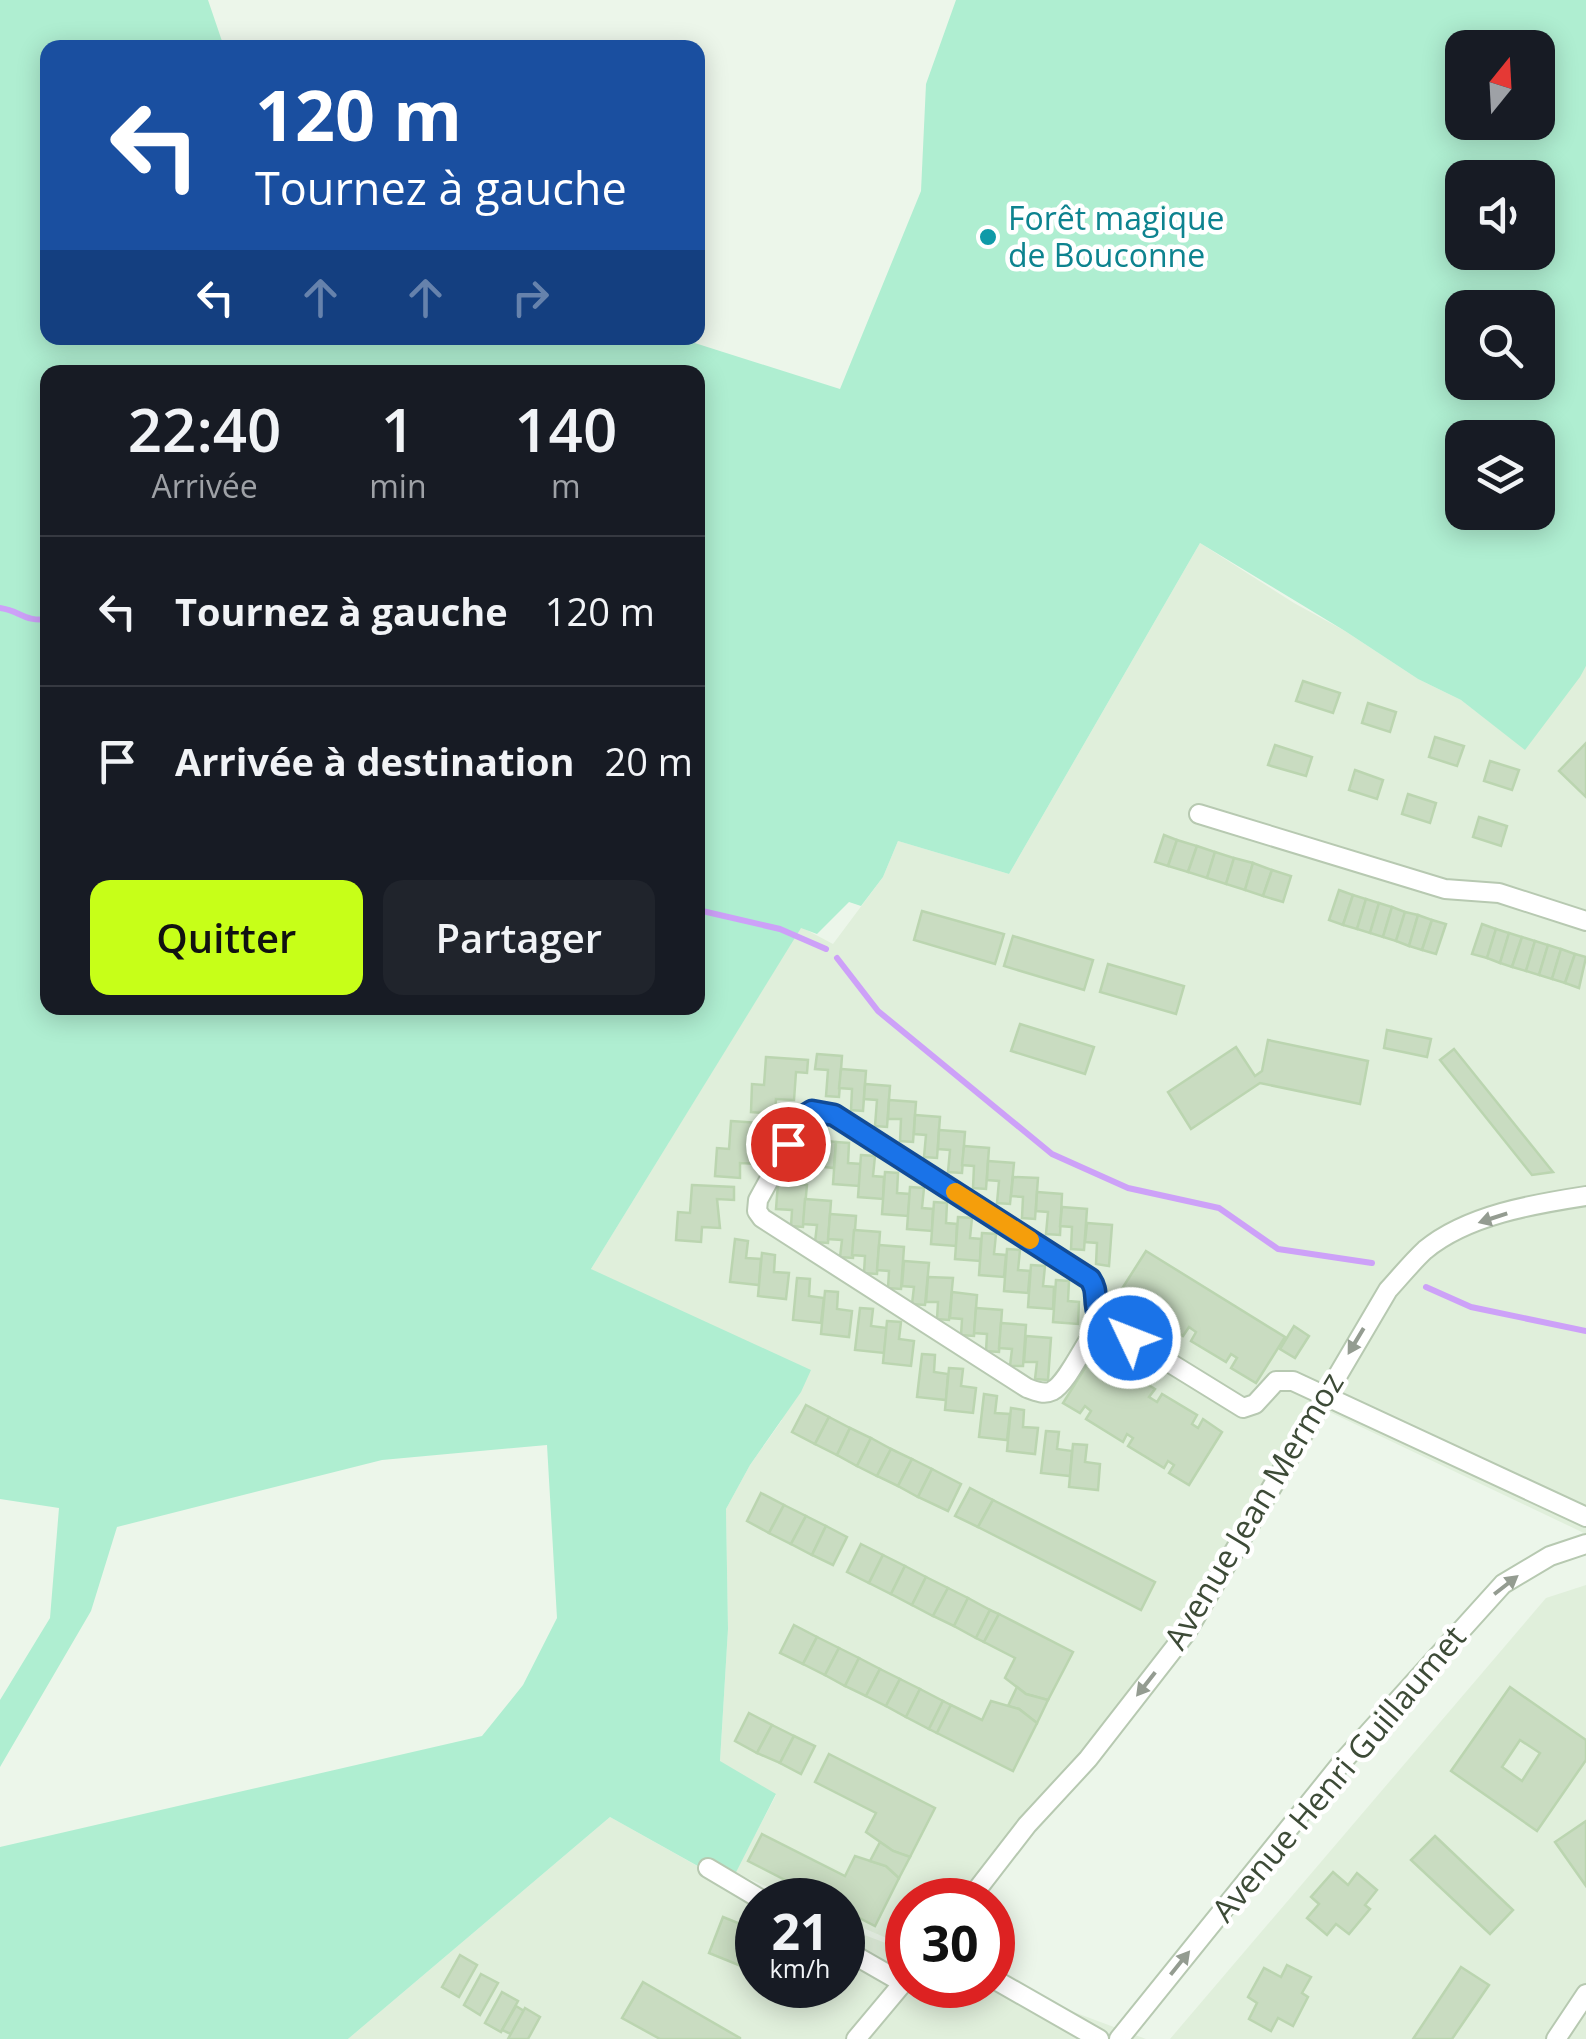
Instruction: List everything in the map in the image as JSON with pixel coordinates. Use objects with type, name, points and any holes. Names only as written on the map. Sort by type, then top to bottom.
[{"type":"street","points":[[1199,814],[1445,889],[1500,894],[1586,921]]},
{"type":"street","points":[[1102,1321],[1051,1392],[1027,1388],[762,1218],[757,1211],[758,1200],[804,1116],[812,1111],[834,1115],[1090,1279],[1096,1288],[1096,1311],[1102,1321],[1243,1408],[1256,1404],[1276,1381],[1293,1381],[1586,1517]]},
{"type":"street","name":"Avenue Jean Mermoz","points":[[985,1878],[1088,1758],[1186,1632],[1388,1290],[1427,1248],[1469,1226],[1535,1204],[1586,1196]]},
{"type":"street","name":"Avenue Henri Guillaumet","points":[[1119,2039],[1344,1760],[1503,1584],[1550,1556],[1586,1544]]},
{"type":"street","points":[[708,1868],[735,1884]]},
{"type":"street","points":[[1015,1991],[1100,2039]]},
{"type":"street","points":[[1556,2039],[1586,1994]]},
{"type":"street","points":[[856,2039],[885,2004]]},
{"type":"shaded area","points":[[1200,543],[1418,679],[1461,700],[1525,749],[1586,666],[1586,1534],[1317,1406],[1184,1628],[978,1878],[885,1878],[885,1937],[865,1929],[865,1878],[747,1878],[735,1873],[776,1795],[720,1762],[728,1629],[726,1509],[750,1465],[782,1420],[591,1269],[801,927],[833,944],[883,877],[898,841],[1009,874]]},
{"type":"shaded area","points":[[1586,1585],[1586,2039],[1170,2039],[1546,1598]]},
{"type":"shaded area","points":[[610,1817],[735,1887],[735,2008],[865,2008],[865,1935],[885,1943],[885,2008],[1015,2008],[1015,1990],[1146,2039],[348,2039]]},
{"type":"green space","points":[[0,0],[208,0],[222,40],[40,40],[40,345],[701,345],[840,389],[921,191],[926,84],[956,0],[1586,0],[1586,666],[1525,750],[1461,700],[1418,679],[1200,543],[1009,874],[898,841],[883,877],[861,906],[849,902],[817,934],[801,928],[591,1269],[811,1370],[726,1509],[728,1629],[720,1761],[776,1794],[730,1884],[610,1817],[348,2039],[0,2039],[0,1847],[482,1736],[523,1685],[557,1618],[547,1445],[382,1460],[117,1527],[91,1611],[0,1767],[0,1700],[50,1618],[59,1508],[0,1499]]},
{"type":"building","points":[[1303,681],[1340,693],[1333,713],[1296,701]]},
{"type":"building","points":[[1368,703],[1396,712],[1390,732],[1362,723]]},
{"type":"building","points":[[1435,737],[1464,746],[1457,766],[1429,757]]},
{"type":"building","points":[[1586,743],[1586,797],[1559,771]]},
{"type":"building","points":[[1275,745],[1312,757],[1306,776],[1268,765]]},
{"type":"building","points":[[1490,761],[1519,770],[1512,790],[1484,781]]},
{"type":"building","points":[[1355,770],[1383,780],[1377,799],[1349,790]]},
{"type":"building","points":[[1408,794],[1436,803],[1430,823],[1402,814]]},
{"type":"building","points":[[1479,817],[1507,826],[1501,846],[1473,837]]},
{"type":"building","points":[[1164,835],[1177,840],[1168,866],[1155,862]]},
{"type":"building","points":[[1177,840],[1197,846],[1188,872],[1168,866]]},
{"type":"building","points":[[1197,846],[1215,852],[1207,878],[1188,872]]},
{"type":"building","points":[[1215,852],[1234,858],[1226,884],[1207,878]]},
{"type":"building","points":[[1234,858],[1253,863],[1245,890],[1226,884]]},
{"type":"building","points":[[1253,863],[1272,870],[1263,896],[1245,890]]},
{"type":"building","points":[[1272,870],[1291,876],[1283,902],[1263,896]]},
{"type":"building","points":[[1339,890],[1353,895],[1343,925],[1329,920]]},
{"type":"building","points":[[1353,895],[1366,899],[1357,929],[1343,925]]},
{"type":"building","points":[[1366,899],[1379,903],[1370,933],[1357,929]]},
{"type":"building","points":[[1379,903],[1392,907],[1383,937],[1370,933]]},
{"type":"building","points":[[1392,907],[1405,912],[1396,941],[1383,937]]},
{"type":"building","points":[[922,911],[1004,934],[995,964],[914,940]]},
{"type":"building","points":[[1405,912],[1418,915],[1409,946],[1396,941]]},
{"type":"building","points":[[1418,915],[1432,920],[1422,950],[1409,946]]},
{"type":"building","points":[[1432,920],[1446,924],[1436,954],[1422,950]]},
{"type":"building","points":[[1482,924],[1496,929],[1487,958],[1472,954]]},
{"type":"building","points":[[1496,929],[1509,933],[1500,963],[1487,958]]},
{"type":"building","points":[[1509,933],[1522,937],[1512,967],[1500,963]]},
{"type":"building","points":[[1013,936],[1093,960],[1084,990],[1004,966]]},
{"type":"building","points":[[1522,937],[1535,941],[1526,971],[1512,967]]},
{"type":"building","points":[[1535,941],[1548,945],[1539,975],[1526,971]]},
{"type":"building","points":[[1548,945],[1561,949],[1552,979],[1539,975]]},
{"type":"building","points":[[1561,949],[1575,954],[1565,983],[1552,979]]},
{"type":"building","points":[[1575,954],[1586,957],[1579,988],[1565,983]]},
{"type":"building","points":[[1108,964],[1184,986],[1176,1014],[1100,992]]},
{"type":"building","points":[[1020,1024],[1094,1047],[1085,1074],[1011,1051]]},
{"type":"building","points":[[1387,1030],[1431,1039],[1427,1057],[1384,1048]]},
{"type":"building","points":[[1268,1040],[1368,1061],[1360,1104],[1260,1083],[1191,1129],[1168,1092],[1236,1047],[1255,1076],[1262,1071]]},
{"type":"building","points":[[1454,1049],[1553,1172],[1532,1175],[1440,1060]]},
{"type":"building","points":[[817,1054],[842,1056],[839,1097],[826,1096],[828,1070],[815,1069]]},
{"type":"building","points":[[766,1057],[808,1060],[807,1073],[796,1072],[794,1100],[776,1099],[775,1114],[751,1112],[752,1084],[764,1085]]},
{"type":"building","points":[[841,1069],[866,1071],[863,1111],[851,1110],[852,1089],[839,1088]]},
{"type":"building","points":[[865,1084],[890,1086],[887,1127],[875,1126],[877,1100],[864,1099]]},
{"type":"building","points":[[889,1100],[916,1102],[913,1142],[900,1141],[901,1119],[888,1119]]},
{"type":"building","points":[[915,1115],[940,1117],[937,1158],[924,1157],[926,1135],[914,1134]]},
{"type":"building","points":[[731,1121],[773,1124],[772,1136],[755,1135],[758,1164],[740,1163],[740,1178],[715,1176],[717,1148],[729,1149]]},
{"type":"building","points":[[809,1122],[823,1123],[821,1140],[836,1142],[834,1168],[805,1165]]},
{"type":"building","points":[[939,1130],[965,1132],[962,1173],[948,1172],[950,1150],[938,1149]]},
{"type":"building","points":[[836,1142],[849,1143],[848,1163],[861,1164],[859,1186],[833,1184]]},
{"type":"building","points":[[964,1146],[989,1148],[986,1189],[973,1188],[974,1166],[962,1165]]},
{"type":"building","points":[[861,1155],[875,1156],[873,1176],[884,1177],[883,1199],[858,1197]]},
{"type":"building","points":[[988,1161],[1014,1163],[1010,1204],[997,1203],[999,1181],[987,1180]]},
{"type":"building","points":[[885,1172],[898,1173],[897,1193],[910,1194],[908,1216],[882,1214]]},
{"type":"building","points":[[1013,1177],[1038,1178],[1035,1219],[1022,1218],[1023,1197],[1011,1196]]},
{"type":"building","points":[[778,1183],[807,1185],[803,1227],[791,1226],[792,1210],[776,1209]]},
{"type":"building","points":[[692,1185],[734,1187],[734,1200],[717,1199],[720,1228],[702,1227],[701,1242],[676,1240],[678,1212],[690,1213]]},
{"type":"building","points":[[910,1187],[924,1188],[922,1208],[933,1209],[932,1231],[907,1229]]},
{"type":"building","points":[[1037,1192],[1062,1194],[1060,1235],[1046,1234],[1048,1212],[1036,1211]]},
{"type":"building","points":[[805,1199],[831,1201],[828,1243],[815,1242],[817,1225],[803,1224]]},
{"type":"building","points":[[934,1202],[947,1203],[946,1223],[957,1224],[956,1246],[931,1244]]},
{"type":"building","points":[[1062,1207],[1087,1209],[1084,1250],[1071,1249],[1072,1227],[1060,1226]]},
{"type":"building","points":[[830,1214],[856,1216],[853,1258],[840,1257],[842,1240],[828,1239]]},
{"type":"building","points":[[958,1217],[972,1218],[970,1238],[981,1239],[980,1261],[955,1259]]},
{"type":"building","points":[[1087,1223],[1112,1225],[1109,1266],[1096,1264],[1097,1243],[1085,1242]]},
{"type":"building","points":[[854,1230],[880,1232],[877,1274],[864,1273],[865,1256],[852,1255]]},
{"type":"building","points":[[982,1233],[996,1234],[994,1254],[1006,1255],[1004,1277],[979,1275]]},
{"type":"building","points":[[735,1239],[748,1241],[746,1258],[761,1259],[759,1285],[730,1282]]},
{"type":"building","points":[[879,1245],[904,1247],[901,1289],[888,1288],[889,1271],[877,1270]]},
{"type":"building","points":[[1007,1249],[1020,1250],[1018,1270],[1030,1271],[1028,1293],[1004,1291]]},
{"type":"building","points":[[1146,1251],[1285,1337],[1256,1383],[1231,1368],[1237,1358],[1231,1354],[1226,1362],[1191,1341],[1196,1332],[1189,1327],[1183,1336],[1148,1314],[1153,1306],[1146,1302],[1141,1310],[1118,1295]]},
{"type":"building","points":[[762,1253],[775,1255],[774,1272],[789,1273],[786,1299],[758,1296]]},
{"type":"building","points":[[904,1261],[929,1263],[925,1305],[912,1304],[914,1287],[902,1286]]},
{"type":"building","points":[[1031,1265],[1045,1266],[1043,1286],[1054,1287],[1053,1309],[1028,1307]]},
{"type":"building","points":[[928,1277],[953,1278],[949,1320],[937,1319],[938,1302],[926,1302]]},
{"type":"building","points":[[797,1278],[810,1279],[809,1296],[824,1298],[821,1323],[793,1320]]},
{"type":"building","points":[[1056,1280],[1069,1281],[1068,1301],[1079,1302],[1078,1324],[1053,1322]]},
{"type":"building","points":[[825,1291],[838,1292],[837,1309],[852,1311],[849,1337],[821,1334]]},
{"type":"building","points":[[952,1292],[977,1295],[974,1336],[961,1335],[962,1319],[950,1318]]},
{"type":"building","points":[[860,1308],[873,1309],[871,1326],[887,1328],[884,1353],[855,1350]]},
{"type":"building","points":[[976,1308],[1002,1310],[999,1352],[986,1351],[987,1334],[974,1333]]},
{"type":"building","points":[[887,1321],[901,1322],[899,1339],[914,1341],[911,1366],[883,1363]]},
{"type":"building","points":[[1001,1323],[1026,1325],[1023,1366],[1010,1366],[1012,1349],[999,1348]]},
{"type":"building","points":[[1294,1326],[1309,1336],[1295,1358],[1280,1349]]},
{"type":"building","points":[[1026,1336],[1051,1338],[1048,1380],[1035,1379],[1037,1362],[1024,1362]]},
{"type":"building","points":[[1095,1352],[1112,1362],[1107,1371],[1115,1376],[1120,1367],[1155,1389],[1149,1397],[1157,1402],[1162,1394],[1197,1415],[1192,1424],[1198,1428],[1203,1419],[1222,1432],[1189,1485],[1169,1473],[1174,1465],[1168,1461],[1164,1468],[1128,1446],[1133,1438],[1127,1434],[1123,1442],[1086,1419],[1091,1411],[1085,1406],[1080,1413],[1063,1403]]},
{"type":"building","points":[[922,1354],[935,1355],[934,1372],[948,1374],[946,1400],[917,1397]]},
{"type":"building","points":[[949,1368],[963,1369],[961,1386],[976,1388],[973,1413],[945,1410]]},
{"type":"building","points":[[984,1394],[997,1396],[995,1413],[1010,1414],[1007,1440],[979,1437]]},
{"type":"building","points":[[806,1405],[829,1417],[815,1444],[792,1432]]},
{"type":"building","points":[[1011,1408],[1024,1410],[1023,1427],[1038,1428],[1035,1454],[1007,1451]]},
{"type":"building","points":[[829,1417],[850,1428],[837,1455],[815,1444]]},
{"type":"building","points":[[850,1428],[871,1438],[857,1466],[837,1455]]},
{"type":"building","points":[[1046,1431],[1059,1432],[1057,1449],[1072,1451],[1070,1476],[1041,1473]]},
{"type":"building","points":[[871,1438],[891,1449],[877,1476],[857,1466]]},
{"type":"building","points":[[1073,1444],[1087,1445],[1085,1462],[1100,1464],[1098,1490],[1069,1487]]},
{"type":"building","points":[[891,1449],[912,1459],[898,1486],[877,1476]]},
{"type":"building","points":[[912,1459],[932,1469],[918,1497],[898,1486]]},
{"type":"building","points":[[932,1469],[961,1484],[948,1511],[918,1497]]},
{"type":"building","points":[[970,1488],[993,1500],[978,1527],[955,1516]]},
{"type":"building","points":[[761,1493],[784,1505],[769,1533],[747,1521]]},
{"type":"building","points":[[993,1500],[1155,1582],[1141,1610],[978,1527]]},
{"type":"building","points":[[784,1505],[806,1516],[791,1544],[769,1533]]},
{"type":"building","points":[[806,1516],[826,1526],[812,1555],[791,1544]]},
{"type":"building","points":[[826,1526],[847,1537],[833,1565],[812,1555]]},
{"type":"building","points":[[861,1544],[883,1555],[869,1583],[847,1572]]},
{"type":"building","points":[[883,1555],[905,1566],[891,1594],[869,1583]]},
{"type":"building","points":[[905,1566],[926,1577],[912,1605],[891,1594]]},
{"type":"building","points":[[926,1577],[948,1588],[933,1616],[912,1605]]},
{"type":"building","points":[[948,1588],[968,1598],[954,1626],[933,1616]]},
{"type":"building","points":[[968,1598],[990,1610],[976,1638],[954,1626]]},
{"type":"building","points":[[990,1610],[999,1614],[984,1642],[976,1638]]},
{"type":"building","points":[[999,1614],[1073,1652],[1048,1700],[1026,1694],[1005,1678],[1015,1658],[984,1642]]},
{"type":"building","points":[[794,1625],[817,1637],[803,1664],[780,1653]]},
{"type":"building","points":[[817,1637],[839,1648],[825,1675],[803,1664]]},
{"type":"building","points":[[839,1648],[859,1658],[845,1686],[825,1675]]},
{"type":"building","points":[[859,1658],[880,1669],[866,1696],[845,1686]]},
{"type":"building","points":[[880,1669],[900,1679],[886,1706],[866,1696]]},
{"type":"building","points":[[900,1679],[920,1689],[906,1717],[886,1706]]},
{"type":"building","points":[[1017,1687],[1048,1700],[1037,1723],[1008,1706]]},
{"type":"building","points":[[1510,1687],[1586,1740],[1586,1760],[1537,1831],[1451,1771]],"holes":[[[1520,1740],[1540,1753],[1522,1781],[1502,1767]]]},
{"type":"building","points":[[920,1689],[943,1701],[929,1729],[906,1717]]},
{"type":"building","points":[[943,1701],[951,1705],[937,1733],[929,1729]]},
{"type":"building","points":[[991,1701],[1019,1709],[1037,1723],[1013,1771],[937,1733],[951,1705],[982,1720]]},
{"type":"building","points":[[749,1713],[772,1725],[757,1753],[735,1741]]},
{"type":"building","points":[[772,1725],[794,1736],[780,1763],[757,1753]]},
{"type":"building","points":[[794,1736],[815,1746],[801,1774],[780,1763]]},
{"type":"building","points":[[829,1754],[935,1808],[910,1857],[893,1851],[866,1832],[876,1813],[815,1782]]},
{"type":"building","points":[[1586,1821],[1586,1886],[1555,1842]]},
{"type":"building","points":[[762,1834],[845,1876],[855,1856],[886,1866],[899,1878],[885,1878],[885,1906],[875,1926],[865,1921],[865,1878],[781,1878],[748,1861]]},
{"type":"building","points":[[1435,1836],[1513,1910],[1490,1934],[1411,1860]]},
{"type":"building","points":[[880,1842],[910,1857],[899,1878],[886,1866],[870,1861]]},
{"type":"building","points":[[1333,1872],[1348,1885],[1357,1873],[1377,1890],[1365,1905],[1370,1909],[1349,1934],[1336,1924],[1327,1935],[1307,1918],[1319,1904],[1311,1897]]},
{"type":"building","points":[[723,1917],[735,1922],[735,1964],[709,1953]]},
{"type":"building","points":[[460,1955],[477,1965],[459,1997],[442,1987]]},
{"type":"building","points":[[1287,1965],[1311,1977],[1302,1993],[1308,1997],[1293,2026],[1278,2018],[1271,2031],[1249,2019],[1257,2003],[1248,1997],[1264,1968],[1281,1977]]},
{"type":"building","points":[[1461,1967],[1489,1985],[1452,2039],[1413,2039]]},
{"type":"building","points":[[481,1974],[498,1983],[480,2015],[464,2005]]},
{"type":"building","points":[[643,1982],[740,2039],[660,2039],[622,2018]]},
{"type":"building","points":[[502,1992],[518,2001],[501,2032],[485,2023]]},
{"type":"building","points":[[516,2006],[524,2011],[511,2034],[502,2030]]},
{"type":"building","points":[[525,2008],[540,2017],[528,2039],[508,2039]]},
{"type":"waterway","points":[[0,608],[40,619]]},
{"type":"waterway","points":[[705,912],[780,929],[826,949]]},
{"type":"waterway","points":[[837,958],[878,1011],[1052,1154],[1128,1188],[1219,1208],[1278,1249],[1372,1263]]},
{"type":"waterway","points":[[1426,1287],[1471,1307],[1586,1331]]},
{"type":"slow traffic","points":[[955,1192],[1030,1240]]},
{"type":"place","name":"Forêt magique de Bouconne","points":[[988,237]]},
{"type":"route","points":[[788,1144],[804,1116],[812,1111],[834,1115],[1090,1279],[1096,1288],[1096,1311],[1102,1321],[1130,1338]]}]
